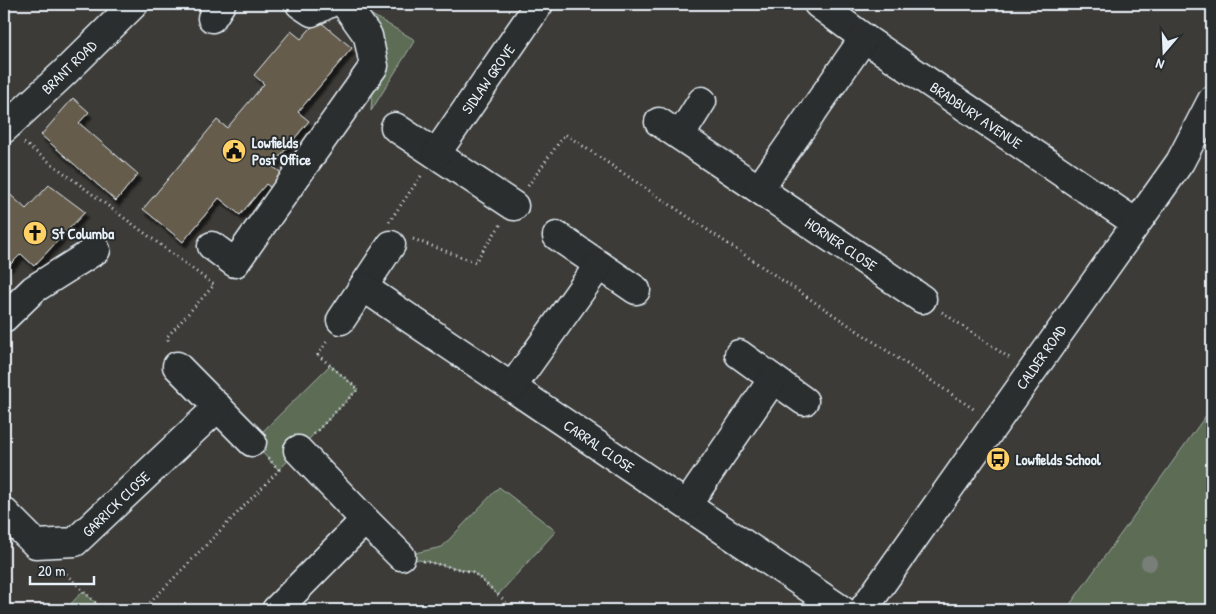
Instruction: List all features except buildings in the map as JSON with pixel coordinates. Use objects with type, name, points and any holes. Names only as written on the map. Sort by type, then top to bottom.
[{"type":"street","name":"BRANT ROAD","points":[[4,128],[64,73],[134,4]]},
{"type":"street","points":[[300,4],[312,12],[328,4]]},
{"type":"street","points":[[212,246],[235,262],[374,66],[368,36],[346,4]]},
{"type":"street","name":"SIDLAW GROVE","points":[[436,154],[539,4]]},
{"type":"street","name":"BRADBURY AVENUE","points":[[818,4],[864,38],[1136,223]]},
{"type":"street","points":[[759,189],[864,38]]},
{"type":"street","name":"CALDER ROAD","points":[[863,610],[1180,162],[1212,100]]},
{"type":"street","name":"HORNER CLOSE","points":[[702,101],[670,129],[922,299]]},
{"type":"street","points":[[395,127],[514,206]]},
{"type":"street","points":[[557,236],[636,290]]},
{"type":"street","points":[[341,320],[363,287],[402,242]]},
{"type":"street","points":[[4,318],[34,289],[96,250]]},
{"type":"street","points":[[512,387],[598,264]]},
{"type":"street","name":"CARRAL CLOSE","points":[[363,287],[842,610]]},
{"type":"street","points":[[739,354],[804,401]]},
{"type":"street","points":[[177,366],[252,442]]},
{"type":"street","points":[[687,505],[774,379]]},
{"type":"street","name":"GARRICK CLOSE","points":[[36,544],[75,542],[218,407]]},
{"type":"street","points":[[298,450],[401,556]]},
{"type":"street","points":[[4,512],[36,544]]},
{"type":"street","points":[[276,610],[365,520]]},
{"type":"path","points":[[4,128],[214,285],[167,337],[177,366]]},
{"type":"path","points":[[436,154],[384,229],[402,242],[475,262],[565,134],[995,423]]},
{"type":"path","points":[[922,299],[1031,372]]},
{"type":"path","points":[[144,610],[358,389],[318,354],[341,320]]},
{"type":"path","points":[[36,544],[103,610]]},
{"type":"path","points":[[401,556],[474,572],[514,610]]},
{"type":"green space","points":[[353,4],[415,40],[371,111],[374,66]]},
{"type":"green space","points":[[330,365],[358,389],[279,470],[252,442]]},
{"type":"green space","points":[[1212,407],[1212,610],[1066,610]]},
{"type":"green space","points":[[499,487],[556,531],[498,595],[473,572],[401,556],[442,547]]},
{"type":"green space","points":[[83,591],[103,610],[65,610]]},
{"type":"place","name":"Lowfields Post Office","points":[[234,151]]},
{"type":"place","name":"St Columba","points":[[35,233]]},
{"type":"place","name":"Lowfields School","points":[[998,459]]}]
